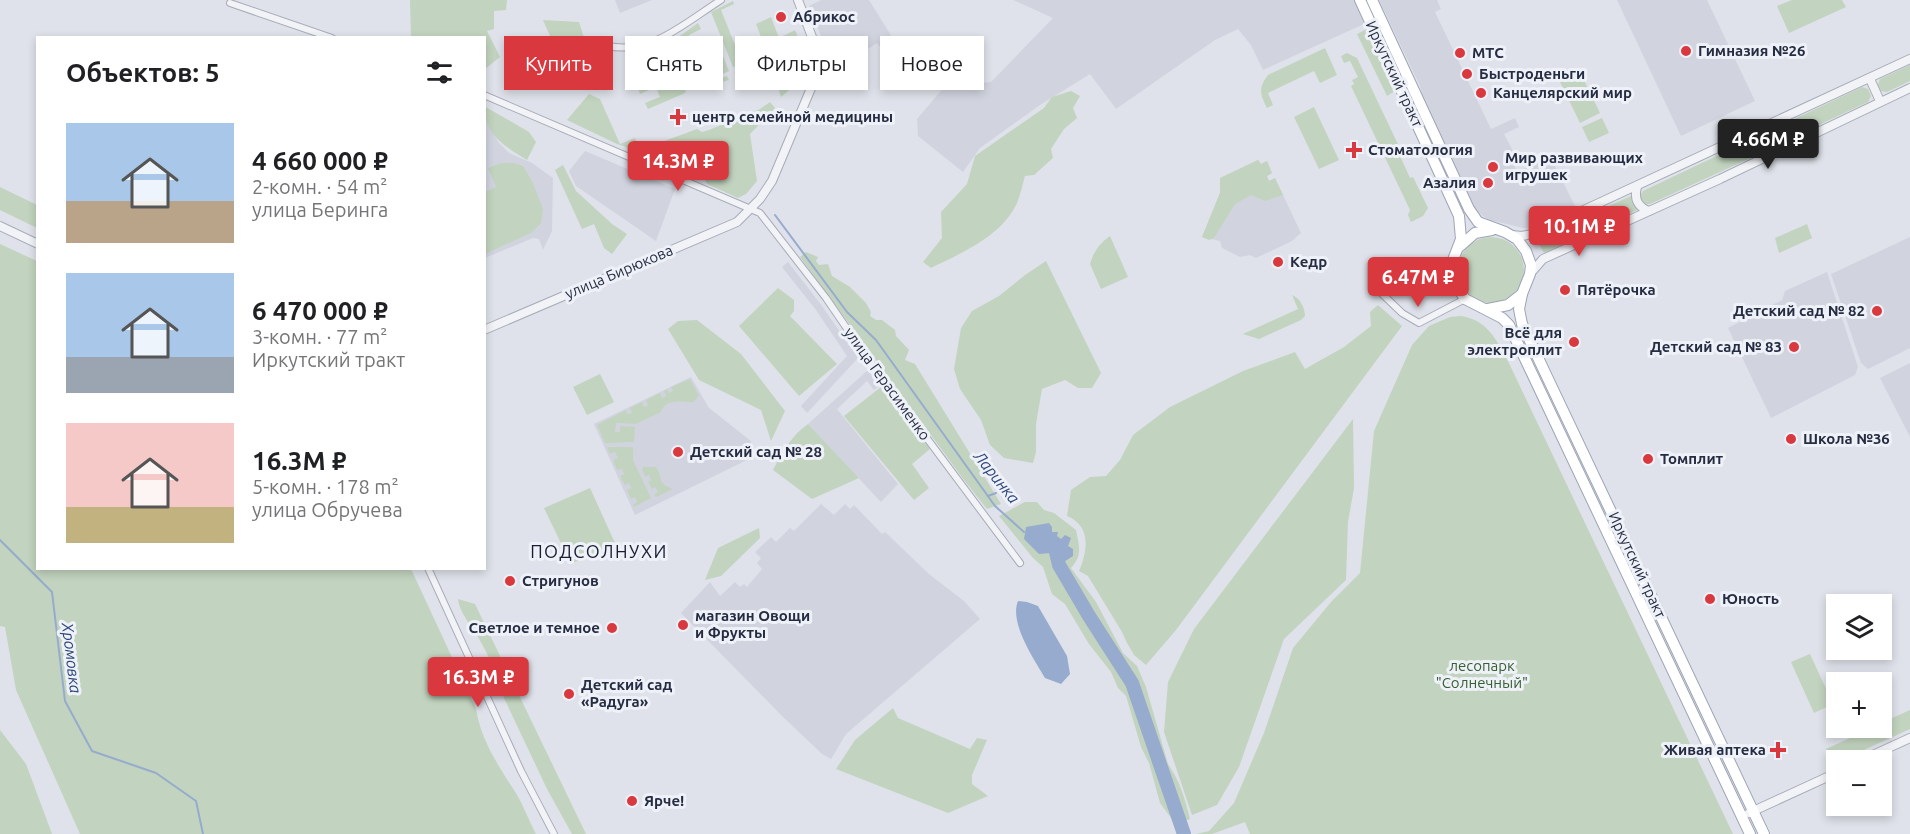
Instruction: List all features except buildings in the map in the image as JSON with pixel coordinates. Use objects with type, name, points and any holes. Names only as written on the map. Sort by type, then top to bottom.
[{"type":"main road","name":"Иркутский тракт","points":[[1360,0],[1459,216],[1461,239],[1453,260],[1454,282],[1465,299],[1502,318],[1511,329],[1750,834]]},
{"type":"main road","name":"Иркутский тракт","points":[[1372,0],[1469,208],[1478,222],[1511,235]]},
{"type":"main road","name":"Иркутский тракт","points":[[1457,249],[1475,233],[1498,231]]},
{"type":"main road","points":[[1511,235],[1526,251],[1530,274]]},
{"type":"main road","name":"Иркутский тракт","points":[[1530,274],[1519,309],[1522,324],[1764,834]]},
{"type":"main road","points":[[1484,308],[1500,308],[1522,294]]},
{"type":"street","points":[[613,47],[627,49],[668,36],[721,0]]},
{"type":"street","name":"улица Бирюкова","points":[[486,329],[737,222],[751,210],[772,181],[817,74],[818,52],[798,0]]},
{"type":"street","points":[[230,3],[326,36]]},
{"type":"street","points":[[1511,235],[1532,234],[1744,138],[1910,59]]},
{"type":"street","points":[[1870,79],[1880,101]]},
{"type":"street","points":[[1530,274],[1543,259],[1910,88]]},
{"type":"street","points":[[486,96],[751,210]]},
{"type":"street","points":[[1744,138],[1753,138],[1760,143],[1761,151],[1758,160]]},
{"type":"street","points":[[1637,187],[1635,197],[1637,202],[1649,211]]},
{"type":"street","name":"улица Герасименко","points":[[751,210],[760,213],[819,289],[867,358],[1020,563]]},
{"type":"street","points":[[0,226],[36,243]]},
{"type":"street","points":[[1375,287],[1402,313],[1419,323],[1465,299]]},
{"type":"street","points":[[429,570],[507,741],[554,834]]},
{"type":"street","points":[[1884,750],[1910,738]]},
{"type":"street","points":[[1742,817],[1826,778]]},
{"type":"shaded area","points":[[615,0],[652,0],[620,13]]},
{"type":"shaded area","points":[[821,0],[869,0],[891,36],[880,36],[880,47],[877,43],[868,49],[868,36],[821,36],[809,6]]},
{"type":"shaded area","points":[[1013,0],[1354,0],[1364,24],[1263,70],[1251,45],[1238,29],[1215,40],[1116,109],[1090,74],[1040,105],[980,148],[963,172],[918,136],[917,119],[942,90],[984,90],[984,83],[991,82],[1053,18]]},
{"type":"shaded area","points":[[1379,0],[1437,0],[1441,9],[1435,12],[1491,129],[1515,118],[1519,127],[1504,134],[1513,151],[1506,154],[1509,161],[1512,160],[1517,172],[1550,156],[1576,208],[1530,228],[1523,228],[1490,220],[1473,207]]},
{"type":"shaded area","name":"Гимназия №26","points":[[1617,0],[1707,0],[1755,101],[1681,136]]},
{"type":"shaded area","points":[[486,120],[499,143],[509,153],[532,163],[553,178],[552,231],[543,250],[539,239],[533,238],[486,258]]},
{"type":"shaded area","points":[[585,151],[675,189],[656,241],[576,186],[569,171]]},
{"type":"shaded area","points":[[1258,160],[1261,164],[1267,161],[1272,173],[1267,176],[1269,181],[1275,178],[1301,233],[1292,241],[1256,258],[1250,255],[1240,257],[1222,248],[1220,241],[1202,237],[1220,193],[1220,178]]},
{"type":"shaded area","name":"Детский сад № 82","points":[[1910,237],[1910,348],[1868,369],[1861,363],[1831,274]]},
{"type":"shaded area","points":[[788,262],[858,358],[807,413],[801,406],[847,356],[816,310],[782,267]]},
{"type":"shaded area","name":"Детский сад № 83","points":[[1827,272],[1858,367],[1855,375],[1771,418],[1728,328],[1782,300],[1785,291]]},
{"type":"shaded area","points":[[1910,363],[1910,437],[1880,378]]},
{"type":"shaded area","points":[[868,370],[879,385],[874,390],[867,381],[837,409],[898,484],[881,502],[808,424]]},
{"type":"shaded area","name":"Детский сад № 28","points":[[691,377],[709,408],[751,441],[749,459],[635,515],[594,424]]},
{"type":"shaded area","points":[[821,504],[834,515],[845,504],[850,509],[854,505],[882,534],[885,532],[929,574],[964,601],[980,619],[846,734],[831,759],[822,754],[781,715],[681,613],[710,582],[720,596],[735,582],[740,587],[744,584],[747,587],[762,569],[757,563],[761,558],[755,552],[771,537],[776,542],[790,528],[794,531]]},
{"type":"green space","points":[[410,0],[507,0],[506,10],[494,11],[494,29],[487,31],[500,57],[486,68],[486,36],[411,36]]},
{"type":"green space","points":[[1792,0],[1842,0],[1846,7],[1789,33],[1777,6]]},
{"type":"green space","points":[[733,1],[734,4],[721,10],[735,45],[735,66],[733,67],[723,42],[723,36],[721,36],[711,12]]},
{"type":"green space","points":[[771,17],[778,36],[761,36],[756,24]]},
{"type":"green space","points":[[543,20],[579,22],[583,36],[550,36]]},
{"type":"green space","points":[[698,23],[701,29],[689,36],[680,36]]},
{"type":"green space","points":[[1367,29],[1395,91],[1387,96],[1357,34]]},
{"type":"green space","points":[[795,30],[798,36],[783,36]]},
{"type":"green space","points":[[1325,48],[1337,75],[1320,83],[1314,71],[1268,93],[1273,105],[1267,108],[1261,91],[1268,75]]},
{"type":"green space","points":[[1347,53],[1357,58],[1404,157],[1401,158],[1410,178],[1413,177],[1428,208],[1423,216],[1411,222],[1408,215],[1410,210],[1351,86],[1354,84],[1352,80],[1358,77],[1350,61],[1344,63],[1341,56]]},
{"type":"green space","points":[[723,56],[729,71],[723,74]]},
{"type":"green space","points":[[1910,65],[1910,81],[1887,92],[1881,91],[1878,85],[1880,79]]},
{"type":"green space","points":[[1580,72],[1600,113],[1580,123],[1560,82]]},
{"type":"green space","points":[[1862,87],[1868,89],[1871,96],[1868,102],[1776,145],[1769,131]]},
{"type":"green space","points":[[657,90],[686,90],[685,93],[648,109],[645,103],[660,97]]},
{"type":"green space","points":[[779,90],[789,90],[781,97]]},
{"type":"green space","points":[[1071,91],[1080,96],[1073,108],[1077,118],[1064,129],[1051,149],[1053,158],[1034,175],[1025,176],[1020,196],[1008,218],[978,244],[931,268],[923,262],[942,238],[941,212],[967,184],[975,156],[1044,108],[1052,97]]},
{"type":"green space","points":[[589,94],[600,99],[620,144],[635,138],[640,150],[697,129],[702,132],[709,130],[760,109],[770,102],[775,108],[750,134],[757,181],[746,194],[738,198],[707,184],[704,176],[672,162],[617,144],[567,120]]},
{"type":"green space","points":[[486,107],[529,132],[536,142],[527,160],[497,139],[488,125]]},
{"type":"green space","points":[[1314,107],[1339,160],[1319,169],[1294,117]]},
{"type":"green space","points":[[1602,118],[1609,133],[1589,142],[1582,127]]},
{"type":"green space","points":[[1748,141],[1757,146],[1755,156],[1650,204],[1644,204],[1640,196],[1643,191]]},
{"type":"green space","points":[[1258,160],[1261,164],[1267,161],[1272,173],[1267,176],[1269,181],[1275,178],[1283,195],[1265,201],[1251,195],[1235,204],[1214,238],[1209,240],[1202,237],[1220,193],[1220,178]]},
{"type":"green space","points":[[501,163],[523,166],[532,181],[543,209],[541,223],[531,233],[486,254],[486,192],[496,187],[488,168]]},
{"type":"green space","points":[[563,165],[576,191],[612,224],[627,234],[612,254],[604,248],[594,224],[582,229],[555,170]]},
{"type":"green space","points":[[0,187],[36,205],[36,228],[0,210]]},
{"type":"green space","points":[[1633,195],[1639,209],[1544,253],[1536,239]]},
{"type":"green space","points":[[1807,224],[1812,238],[1779,253],[1775,238]]},
{"type":"green space","points":[[1110,236],[1128,277],[1101,289],[1090,264],[1097,248]]},
{"type":"green space","points":[[1491,237],[1504,240],[1514,247],[1521,257],[1524,270],[1521,283],[1514,293],[1504,300],[1491,303],[1478,300],[1468,293],[1461,283],[1458,270],[1461,257],[1468,247],[1478,240]]},
{"type":"green space","points":[[0,244],[36,261],[36,570],[411,570],[476,709],[481,730],[490,750],[519,798],[536,834],[80,834],[16,690],[5,627],[0,626]]},
{"type":"green space","points":[[806,252],[818,257],[816,261],[819,265],[828,264],[832,276],[850,287],[866,303],[871,312],[870,316],[876,320],[882,320],[895,330],[896,336],[909,350],[905,360],[915,364],[1001,504],[987,509],[964,480],[800,257]]},
{"type":"green space","points":[[1046,261],[1101,373],[1092,388],[1078,388],[1065,380],[1042,389],[1033,463],[1004,458],[990,445],[981,420],[960,389],[954,369],[961,328],[972,311],[999,296]]},
{"type":"green space","points":[[778,288],[794,300],[794,311],[790,316],[837,364],[799,396],[739,326]]},
{"type":"green space","points":[[1292,295],[1300,301],[1303,307],[1305,316],[1301,320],[1259,339],[1243,334],[1298,309]]},
{"type":"green space","points":[[1378,305],[1402,326],[1176,630],[1146,665],[1134,655],[1088,576],[1079,571],[1084,555],[1085,539],[1080,526],[1067,516],[1071,490],[1090,477],[1106,476],[1120,460],[1133,435],[1170,407],[1243,371],[1295,352],[1305,369],[1344,347],[1371,326],[1370,312]]},
{"type":"green space","name":"лесопарк \"Солнечный\"","points":[[1461,316],[1478,322],[1490,331],[1507,359],[1733,834],[1250,834],[1245,822],[1212,834],[1196,834],[1209,831],[1234,803],[1264,733],[1293,648],[1331,602],[1360,573],[1374,431],[1412,345],[1429,326],[1450,317]]},
{"type":"green space","points":[[697,320],[741,354],[785,411],[771,441],[761,410],[699,380],[668,329],[678,321]]},
{"type":"green space","points":[[600,374],[614,402],[587,415],[573,387]]},
{"type":"green space","points":[[690,379],[699,396],[693,402],[670,403],[661,412],[636,424],[616,423],[615,432],[620,432],[620,426],[635,427],[634,442],[605,443],[597,425],[626,410],[627,414],[632,413],[630,408],[642,402],[644,407],[648,405],[646,400],[660,393],[662,398],[666,396],[664,391],[667,389],[669,393],[673,391],[671,387]]},
{"type":"green space","points":[[881,387],[930,449],[912,464],[929,488],[914,500],[844,416]]},
{"type":"green space","points":[[1353,419],[1354,488],[1348,522],[1346,580],[1284,639],[1239,767],[1217,805],[1192,815],[1164,732],[1168,682],[1194,629]]},
{"type":"green space","points":[[808,424],[859,478],[812,499],[773,470],[788,444]]},
{"type":"green space","points":[[607,447],[633,447],[633,460],[651,498],[634,507],[633,505],[637,502],[635,497],[631,499],[627,490],[631,488],[629,483],[625,485],[620,476],[624,474],[622,469],[617,470],[613,460],[618,458],[615,452],[610,454]]},
{"type":"green space","points":[[643,467],[656,467],[662,482],[673,489],[656,497],[654,495],[658,492],[655,487],[652,489],[648,482],[651,480],[649,475],[645,477]]},
{"type":"green space","points":[[590,488],[615,543],[571,564],[544,508]]},
{"type":"green space","points":[[1025,502],[1037,502],[1044,510],[1054,513],[1076,530],[1079,554],[1071,568],[1096,602],[1123,653],[1137,666],[1146,687],[1168,764],[1179,784],[1190,819],[1178,824],[1174,822],[1160,803],[1126,696],[1118,688],[1111,672],[1089,644],[1065,604],[1052,594],[1043,567],[999,516]]},
{"type":"green space","points":[[759,528],[760,538],[721,576],[705,580],[718,548]]},
{"type":"green space","points":[[458,599],[475,604],[586,834],[572,834],[547,789],[504,698],[490,659],[463,614]]},
{"type":"green space","points":[[1810,654],[1826,689],[1826,707],[1814,713],[1791,662]]},
{"type":"green space","points":[[893,708],[898,718],[970,749],[977,738],[987,740],[972,775],[972,784],[988,796],[948,813],[836,769],[855,740]]},
{"type":"green space","points":[[1910,710],[1910,729],[1892,737],[1892,718]]},
{"type":"green space","points":[[0,730],[26,764],[52,834],[0,834]]},
{"type":"green space","points":[[1850,738],[1890,738],[1864,750],[1826,749]]},
{"type":"water","points":[[1049,523],[1052,532],[1058,532],[1057,536],[1061,539],[1065,535],[1071,538],[1068,546],[1073,549],[1073,556],[1059,565],[1050,553],[1039,554],[1024,539],[1026,527]]},
{"type":"water","points":[[1018,601],[1038,606],[1067,656],[1070,674],[1061,684],[1045,678],[1029,651],[1017,620]]},
{"type":"waterway","name":"Ларинка","points":[[775,215],[847,312],[876,340],[995,506],[1024,532]]},
{"type":"waterway","points":[[988,496],[996,493]]},
{"type":"waterway","name":"Хромовка","points":[[0,540],[52,592],[65,701],[92,751],[156,773],[196,801],[203,834]]},
{"type":"waterway","name":"Ларинка","points":[[1055,548],[1059,565],[1132,683],[1184,834]]},
{"type":"place","name":"Абрикос","points":[[781,17]]},
{"type":"place","name":"Гимназия №26","points":[[1686,51]]},
{"type":"place","name":"МТС","points":[[1460,53]]},
{"type":"place","name":"Быстроденьги","points":[[1467,74]]},
{"type":"place","name":"Канцелярский мир","points":[[1481,93]]},
{"type":"place","name":"центр семейной медицины","points":[[678,117]]},
{"type":"place","name":"Стоматология","points":[[1354,150]]},
{"type":"place","name":"Мир развивающих игрушек","points":[[1493,167]]},
{"type":"place","name":"Азалия","points":[[1488,183]]},
{"type":"place","name":"Кедр","points":[[1278,262]]},
{"type":"place","name":"Пятёрочка","points":[[1565,290]]},
{"type":"place","name":"Детский сад № 82","points":[[1877,311]]},
{"type":"place","name":"Всё для электроплит","points":[[1574,342]]},
{"type":"place","name":"Детский сад № 83","points":[[1794,347]]},
{"type":"place","name":"Школа №36","points":[[1791,439]]},
{"type":"place","name":"Детский сад № 28","points":[[678,452]]},
{"type":"place","name":"Томплит","points":[[1648,459]]},
{"type":"place","name":"Стригунов","points":[[510,581]]},
{"type":"place","name":"Юность","points":[[1710,599]]},
{"type":"place","name":"магазин Овощи и Фрукты","points":[[683,625]]},
{"type":"place","name":"Светлое и темное","points":[[612,628]]},
{"type":"place","name":"Детский сад «Радуга»","points":[[569,694]]},
{"type":"place","name":"Живая аптека","points":[[1778,750]]},
{"type":"place","name":"Ярче!","points":[[632,801]]},
{"type":"district","name":"ПОДСОЛНУХИ","points":[[599,552]]}]
